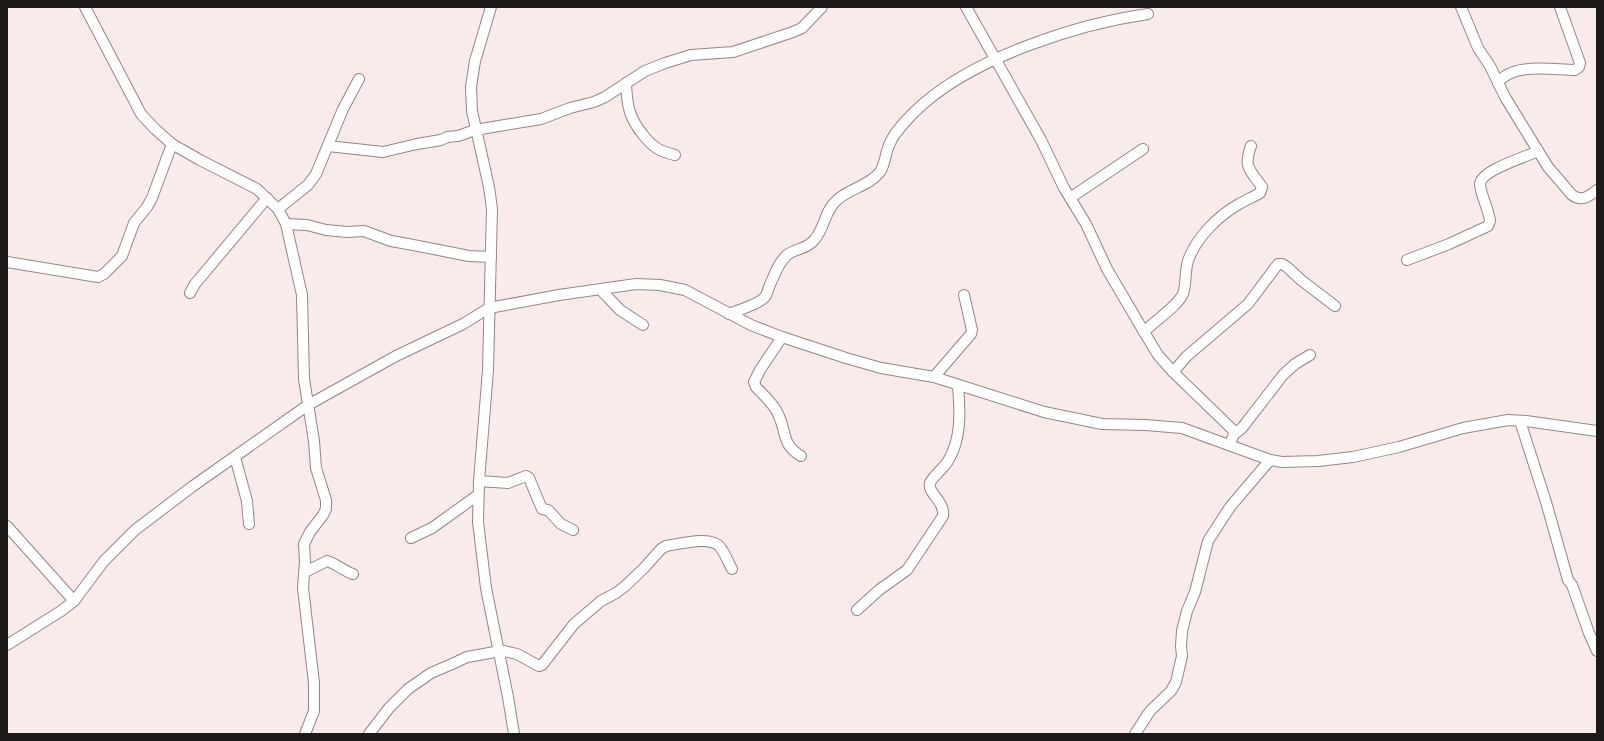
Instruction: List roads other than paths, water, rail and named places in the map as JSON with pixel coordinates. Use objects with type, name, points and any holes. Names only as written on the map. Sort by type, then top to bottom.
[{"type":"street","points":[[85,7],[141,114],[172,144],[257,189],[278,208],[286,224],[302,295],[304,380],[314,441],[316,468],[326,500],[326,509],[306,538],[304,544],[305,572],[303,588],[314,683],[314,711],[305,734]]},
{"type":"street","points":[[491,7],[475,61],[471,87],[472,111],[475,130],[489,187],[492,209],[488,370],[478,495],[478,522],[486,588],[514,734]]},
{"type":"street","points":[[328,146],[383,152],[441,140],[447,137],[458,136],[475,130],[549,117],[570,108],[594,102],[645,71],[679,58],[690,55],[733,52],[793,32],[802,28],[822,7]]},
{"type":"street","points":[[966,7],[1041,140],[1058,178],[1086,224],[1107,269],[1158,355],[1201,400],[1228,424],[1234,434]]},
{"type":"street","points":[[1461,7],[1478,48],[1490,66],[1505,97],[1548,166],[1572,195],[1581,199],[1588,198],[1597,190]]},
{"type":"street","points":[[1498,83],[1501,78],[1510,73],[1520,71],[1541,68],[1575,70],[1579,67],[1580,63],[1560,7]]},
{"type":"street","points":[[729,314],[764,297],[780,263],[787,255],[808,246],[815,240],[828,212],[836,200],[848,192],[866,184],[879,172],[883,166],[890,143],[903,125],[922,104],[960,79],[996,60],[1063,33],[1128,16],[1148,14]]},
{"type":"street","points":[[278,208],[308,185],[316,174],[343,109],[358,79]]},
{"type":"street","points":[[626,83],[627,102],[630,116],[635,125],[649,142],[659,150],[675,155]]},
{"type":"street","points":[[7,262],[98,277],[104,274],[122,256],[134,223],[147,207],[172,144]]},
{"type":"street","points":[[1144,332],[1152,323],[1178,301],[1183,293],[1185,272],[1189,258],[1196,244],[1210,227],[1239,204],[1260,193],[1262,187],[1251,174],[1247,166],[1246,157],[1251,146]]},
{"type":"street","points":[[1070,198],[1143,149]]},
{"type":"street","points":[[1407,260],[1449,244],[1488,226],[1490,221],[1480,185],[1482,178],[1490,172],[1538,151]]},
{"type":"street","points":[[190,293],[195,284],[267,198]]},
{"type":"street","points":[[286,224],[307,225],[326,230],[347,232],[364,231],[391,241],[469,256],[491,257]]},
{"type":"street","points":[[1173,372],[1187,356],[1248,304],[1278,264],[1282,264],[1287,267],[1301,280],[1335,306]]},
{"type":"street","points":[[7,645],[61,611],[74,601],[104,561],[135,530],[193,486],[308,406],[396,356],[463,324],[489,308],[559,295],[636,284],[660,285],[685,290],[729,314],[782,338],[881,368],[934,377],[1044,412],[1102,424],[1182,428],[1230,444],[1270,460],[1282,462],[1318,461],[1353,457],[1463,428],[1508,420],[1597,431]]},
{"type":"street","points":[[601,290],[614,305],[643,325]]},
{"type":"street","points":[[934,377],[971,334],[972,330],[964,295]]},
{"type":"street","points":[[782,338],[760,370],[754,382],[756,387],[778,413],[788,445],[792,450],[802,456]]},
{"type":"street","points":[[1230,444],[1234,434],[1242,428],[1283,375],[1295,364],[1310,355]]},
{"type":"street","points":[[857,610],[879,590],[907,570],[943,516],[943,508],[930,489],[930,484],[949,460],[956,438],[960,418],[958,385]]},
{"type":"street","points":[[1520,421],[1546,502],[1568,580],[1572,585],[1597,651]]},
{"type":"street","points":[[235,457],[247,501],[249,524]]},
{"type":"street","points":[[1135,734],[1150,711],[1171,691],[1176,682],[1182,656],[1182,631],[1187,611],[1195,592],[1208,541],[1230,507],[1270,460]]},
{"type":"street","points":[[479,481],[508,483],[526,476],[529,478],[542,509],[548,510],[561,524],[574,530]]},
{"type":"street","points":[[411,538],[432,528],[478,495]]},
{"type":"street","points":[[7,526],[74,601]]},
{"type":"street","points":[[369,734],[389,708],[408,689],[431,673],[467,658],[488,654],[499,650],[517,654],[539,666],[542,665],[574,624],[597,604],[624,587],[661,549],[666,546],[706,540],[712,541],[720,547],[732,569]]},
{"type":"street","points":[[305,572],[327,561],[331,561],[345,571],[354,574]]}]
